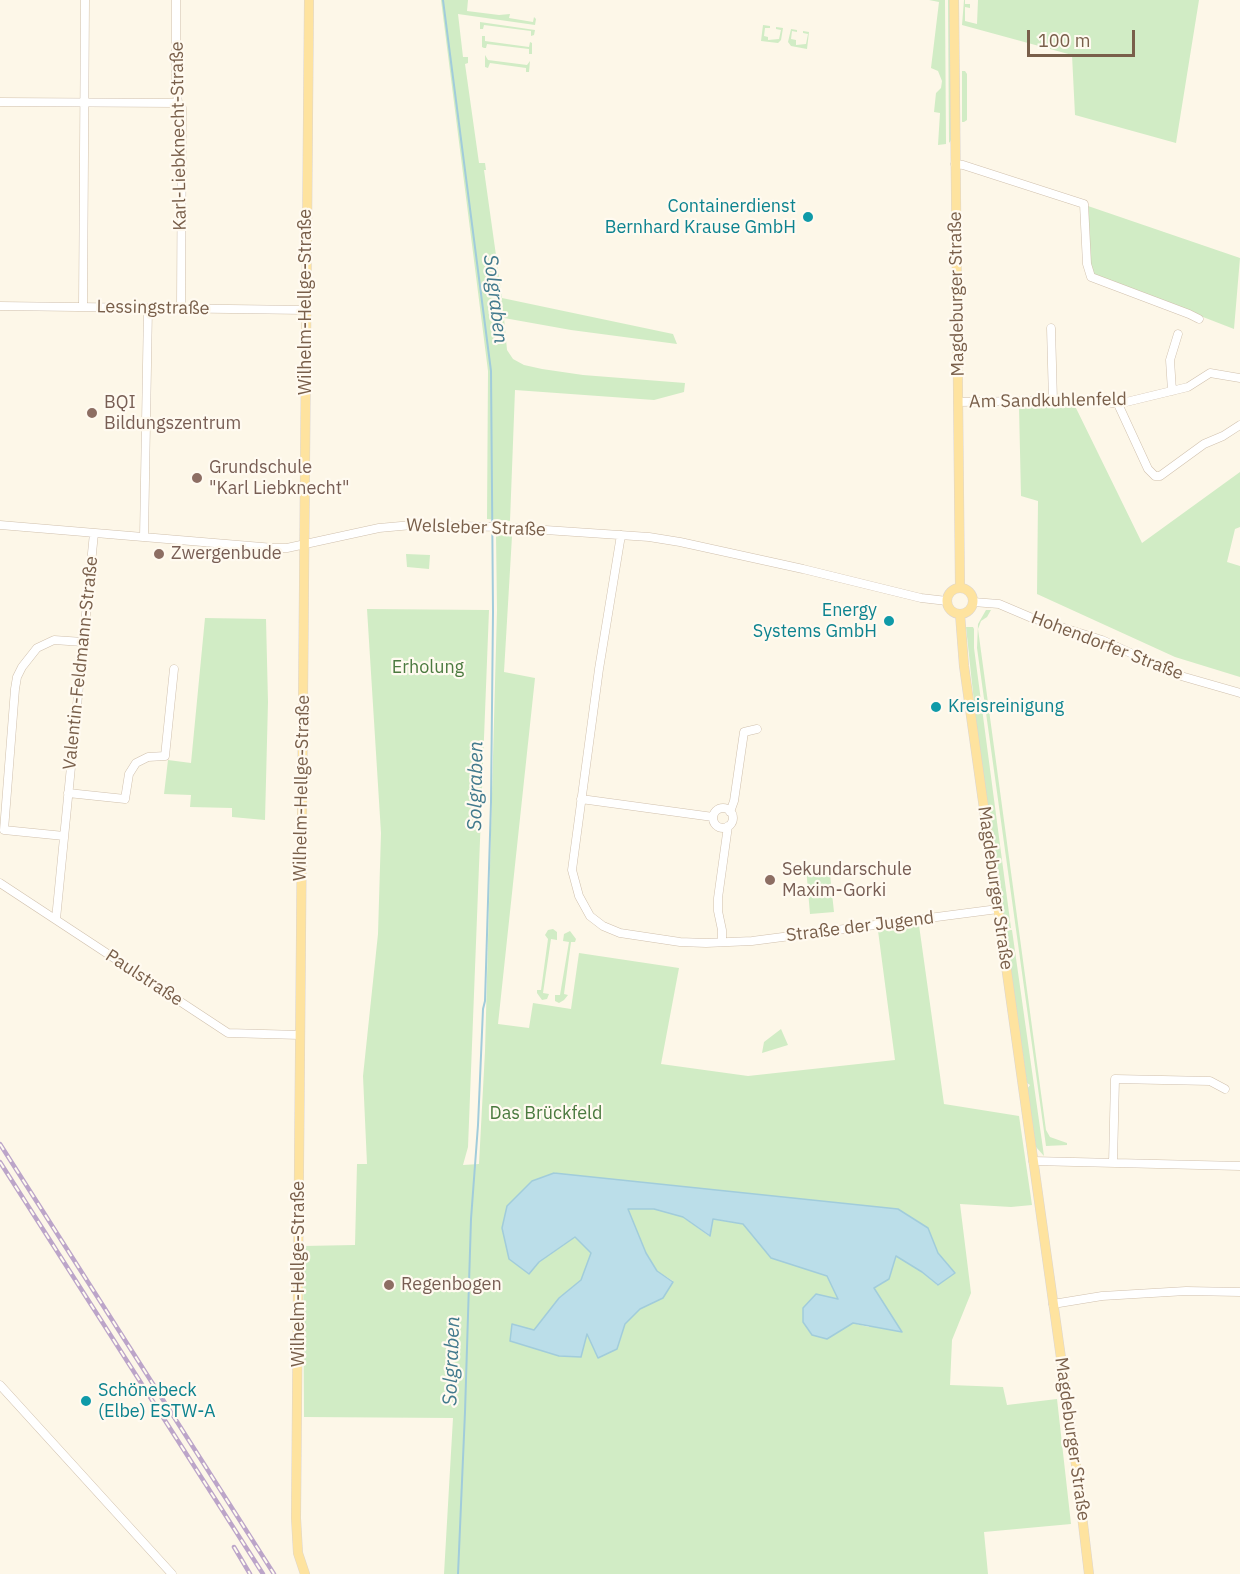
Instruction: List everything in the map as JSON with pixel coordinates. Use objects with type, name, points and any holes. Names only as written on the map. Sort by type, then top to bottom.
[{"type":"main road","name":"Wilhelm-Hellge-Straße","points":[[305,1574],[296,1537],[309,0]]},
{"type":"main road","name":"Magdeburger Straße","points":[[954,0],[960,588]]},
{"type":"main road","points":[[960,588],[970,593],[973,602],[970,610],[960,614],[951,610],[947,601],[952,591],[960,588]]},
{"type":"main road","name":"Magdeburger Straße","points":[[960,614],[964,666],[1089,1574]]},
{"type":"street","points":[[83,307],[85,0]]},
{"type":"street","name":"Karl-Liebknecht-Straße","points":[[176,0],[176,85],[178,103],[182,108],[181,308]]},
{"type":"street","points":[[0,102],[178,103]]},
{"type":"street","points":[[955,164],[1084,204],[1087,264],[1091,277],[1199,319]]},
{"type":"street","name":"Lessingstraße","points":[[0,306],[306,310]]},
{"type":"street","points":[[144,537],[148,308]]},
{"type":"street","points":[[1051,328],[1053,401]]},
{"type":"street","points":[[1172,391],[1170,360],[1178,334]]},
{"type":"street","name":"Am Sandkuhlenfeld","points":[[958,402],[1096,400],[1118,404],[1188,387],[1210,373],[1240,378]]},
{"type":"street","points":[[1118,404],[1148,469],[1155,476],[1160,476],[1204,444],[1240,425]]},
{"type":"street","name":"Welsleber Straße","points":[[0,525],[273,548],[304,545],[379,528],[412,525],[621,535],[680,542],[837,576],[921,598],[947,601]]},
{"type":"street","name":"Valentin-Feldmann-Straße","points":[[56,919],[94,533]]},
{"type":"street","name":"Straße der Jugend","points":[[621,535],[599,669],[572,870],[577,889],[590,915],[603,926],[620,933],[680,942],[722,942],[752,941],[998,909]]},
{"type":"street","name":"Hohendorfer Straße","points":[[973,602],[999,604],[1032,618],[1102,640],[1181,676],[1240,693]]},
{"type":"street","points":[[64,836],[4,830],[15,689],[22,667],[37,648],[54,640],[83,642]]},
{"type":"street","name":"Valentin-Feldmann-Straße","points":[[68,793],[125,799],[129,774],[136,763],[148,757],[165,756],[174,669]]},
{"type":"street","points":[[722,942],[718,898],[728,826],[732,818],[730,812],[734,801],[744,732],[757,729]]},
{"type":"street","points":[[581,799],[713,818],[718,826],[728,826]]},
{"type":"street","points":[[713,818],[719,809],[730,812]]},
{"type":"street","name":"Paulstraße","points":[[0,883],[228,1033],[300,1035]]},
{"type":"street","points":[[1113,1162],[1114,1079],[1210,1081],[1225,1089]]},
{"type":"street","points":[[1033,1161],[1240,1166]]},
{"type":"street","points":[[1053,1304],[1102,1296],[1186,1291],[1240,1292]]},
{"type":"street","points":[[0,1385],[172,1574]]},
{"type":"green space","points":[[441,0],[468,0],[467,11],[510,14],[509,18],[533,22],[534,17],[536,19],[535,25],[458,14],[463,57],[468,57],[468,63],[465,64],[479,163],[485,163],[486,170],[484,170],[502,298],[673,334],[677,344],[571,330],[504,318],[507,350],[513,359],[524,365],[542,369],[583,375],[685,383],[684,392],[654,400],[515,390],[510,521],[487,519],[488,371]]},
{"type":"green space","points":[[929,0],[945,0],[946,144],[938,145],[940,113],[934,112],[936,93],[941,88],[942,81],[938,71],[931,68],[939,2]]},
{"type":"green space","points":[[948,0],[950,0],[952,139],[949,143]]},
{"type":"green space","points":[[964,0],[965,4],[970,4],[970,8],[965,7],[965,21],[977,24],[978,0],[1199,0],[1176,143],[1075,115],[1072,55],[962,25]]},
{"type":"green space","points":[[480,22],[535,30],[534,35],[531,36],[531,31],[484,25],[483,29],[480,29]]},
{"type":"green space","points":[[763,25],[770,26],[770,28],[765,28],[764,36],[768,37],[768,40],[779,39],[781,30],[776,27],[783,28],[781,40],[778,43],[761,41]]},
{"type":"green space","points":[[791,29],[797,30],[797,32],[792,31],[791,39],[796,40],[796,45],[806,44],[808,34],[803,31],[809,32],[807,49],[791,46],[788,42]]},
{"type":"green space","points":[[482,36],[485,36],[485,41],[529,47],[530,42],[532,43],[532,54],[529,54],[529,49],[487,44],[484,48],[482,47]]},
{"type":"green space","points":[[485,55],[488,60],[527,65],[530,61],[529,72],[526,72],[526,68],[490,63],[488,68],[485,67]]},
{"type":"green space","points":[[962,71],[967,74],[967,120],[964,122],[962,122]]},
{"type":"green space","points":[[1088,206],[1240,258],[1234,329],[1092,274],[1089,265]]},
{"type":"green space","points":[[1075,406],[1142,543],[1240,472],[1240,527],[1235,529],[1227,562],[1240,566],[1240,677],[1175,657],[1037,594],[1038,501],[1021,496],[1019,407]]},
{"type":"green space","points":[[496,535],[512,536],[504,672],[535,678],[498,1024],[529,1028],[533,1003],[571,1009],[579,953],[679,968],[661,1064],[748,1076],[895,1060],[877,923],[918,918],[944,1104],[1019,1116],[1032,1205],[1011,1207],[960,1204],[971,1293],[952,1340],[950,1385],[1003,1387],[1007,1405],[1057,1399],[1071,1524],[984,1532],[988,1574],[444,1574],[453,1418],[304,1417],[303,1246],[355,1245],[357,1164],[367,1164],[363,1076],[378,934],[381,833],[367,609],[489,610],[468,1147],[463,1165],[479,1164],[485,1051],[497,610]],"holes":[[[554,1173],[928,1228],[938,1253],[954,1273],[937,1285],[922,1272],[896,1256],[889,1279],[874,1288],[869,1327],[853,1323],[827,1276],[743,1224],[712,1219],[709,1236],[683,1217],[654,1209],[627,1209],[646,1253],[657,1271],[673,1281],[663,1298],[640,1309],[625,1324],[617,1349],[598,1358],[587,1333],[581,1357],[512,1324],[534,1330],[559,1298],[581,1280],[591,1253],[575,1237],[539,1262],[529,1274]]]},
{"type":"green space","points":[[406,554],[430,555],[429,569],[407,567]]},
{"type":"green space","points":[[986,610],[991,610],[981,621],[978,629],[1046,1130],[1050,1137],[1067,1143],[1067,1145],[1046,1146],[977,648],[978,624]]},
{"type":"green space","points":[[205,618],[266,619],[268,702],[265,820],[232,817],[232,808],[190,807],[191,795],[164,794],[168,760],[191,763]]},
{"type":"green space","points":[[966,627],[974,629],[974,648],[1011,928],[1005,928],[976,721]]},
{"type":"green space","points":[[829,865],[834,912],[810,914],[806,867]]},
{"type":"green space","points":[[553,929],[557,932],[557,940],[551,939],[543,993],[549,994],[547,999],[542,1000],[537,990],[541,990],[548,939],[545,935],[548,930]]},
{"type":"green space","points":[[1005,930],[1012,930],[1044,1156],[1036,1147],[1027,1089],[1030,1085],[1027,1083]]},
{"type":"green space","points":[[570,931],[576,939],[575,942],[571,942],[564,994],[568,995],[559,1003],[555,1001],[555,995],[560,995],[569,942],[563,941],[564,934]]},
{"type":"green space","points":[[781,1029],[788,1045],[762,1053],[764,1042]]},
{"type":"water","points":[[554,1173],[898,1209],[928,1228],[938,1253],[955,1273],[938,1285],[896,1256],[889,1279],[874,1288],[902,1332],[853,1323],[827,1339],[812,1335],[803,1322],[803,1308],[816,1294],[838,1299],[827,1276],[771,1258],[743,1224],[713,1219],[710,1236],[683,1217],[654,1209],[628,1209],[646,1253],[657,1271],[673,1282],[663,1298],[640,1309],[625,1324],[617,1349],[598,1358],[587,1334],[581,1357],[559,1356],[510,1341],[512,1324],[534,1330],[559,1298],[581,1280],[591,1253],[575,1237],[539,1262],[529,1274],[509,1259],[502,1228],[507,1206],[532,1181]]},
{"type":"waterway","name":"Solgraben","points":[[443,0],[491,371],[493,612],[491,802],[485,1001],[471,1219],[458,1574]]},
{"type":"railway","points":[[0,1144],[274,1574]]},
{"type":"railway","points":[[0,1162],[263,1574]]},
{"type":"railway","points":[[234,1547],[250,1574]]},
{"type":"place","name":"Containerdienst Bernhard Krause GmbH","points":[[808,217]]},
{"type":"place","name":"BQI Bildungszentrum","points":[[92,413]]},
{"type":"place","name":"Grundschule \"Karl Liebknecht\"","points":[[197,478]]},
{"type":"place","name":"Zwergenbude","points":[[159,554]]},
{"type":"place","name":"Energy Systems GmbH","points":[[889,621]]},
{"type":"place","name":"Kreisreinigung","points":[[936,707]]},
{"type":"place","name":"Sekundarschule Maxim-Gorki","points":[[770,880]]},
{"type":"place","name":"Regenbogen","points":[[389,1285]]},
{"type":"place","name":"Schönebeck (Elbe) ESTW-A","points":[[86,1401]]},
{"type":"park label","name":"Erholung","points":[[428,668]]},
{"type":"park label","name":"Das Brückfeld","points":[[546,1114]]}]
